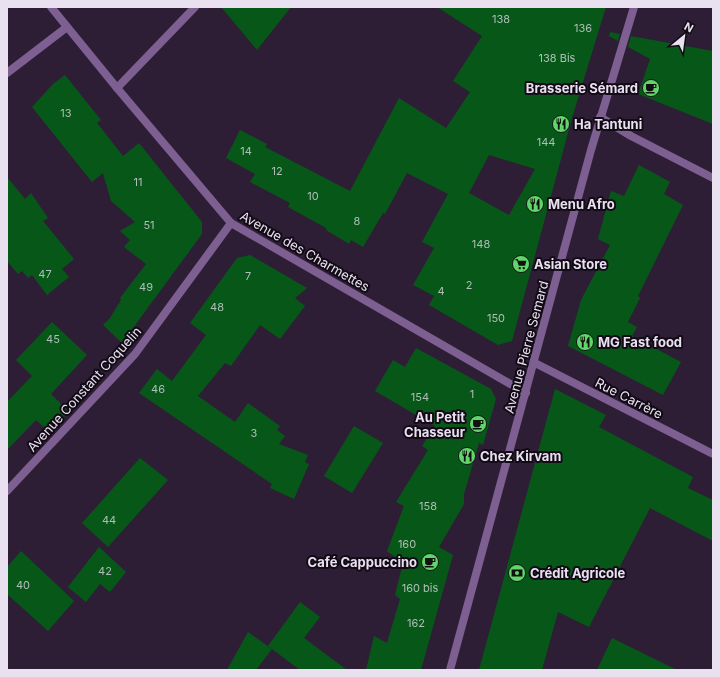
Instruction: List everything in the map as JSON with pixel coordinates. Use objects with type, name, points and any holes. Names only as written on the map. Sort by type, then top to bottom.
[{"type":"street","name":"Avenue des Charmettes","points":[[51,7],[231,223],[526,393]]},
{"type":"street","points":[[117,88],[195,7]]},
{"type":"street","name":"Avenue Pierre Semard","points":[[450,670],[535,363],[600,117],[634,7]]},
{"type":"street","points":[[7,73],[67,27]]},
{"type":"street","points":[[600,117],[631,136],[713,178]]},
{"type":"street","name":"Avenue Constant Coquelin","points":[[7,491],[135,354],[231,223]]},
{"type":"street","name":"Rue Carrère","points":[[535,363],[713,454]]},
{"type":"building","points":[[221,7],[291,7],[257,50]]},
{"type":"building","points":[[437,7],[606,7],[572,118],[512,341],[498,345],[429,305],[434,296],[413,285],[434,248],[422,242],[448,194],[407,173],[385,214],[383,213],[363,247],[351,240],[349,244],[326,230],[326,228],[288,207],[290,203],[250,182],[255,174],[226,158],[240,130],[267,144],[265,147],[350,191],[399,98],[446,128],[470,92],[453,81],[482,36]],"holes":[[[489,155],[535,169],[509,215],[469,193]]]},
{"type":"building","points":[[610,32],[620,34],[618,41],[609,36]]},
{"type":"building","points":[[631,36],[713,51],[713,124],[638,94],[650,59],[628,47]]},
{"type":"building","points":[[65,75],[101,120],[97,123],[123,156],[139,143],[202,222],[202,234],[122,343],[103,325],[110,318],[121,300],[120,298],[146,264],[124,247],[130,240],[120,231],[135,222],[111,201],[103,173],[92,182],[32,107],[53,84]]},
{"type":"building","points":[[639,165],[670,182],[664,194],[683,205],[638,296],[640,298],[628,322],[637,327],[632,336],[681,362],[663,395],[568,346],[581,300],[610,245],[598,239],[611,191],[624,196]]},
{"type":"building","points":[[7,177],[25,199],[31,193],[48,218],[43,221],[74,259],[62,269],[69,277],[47,295],[32,275],[28,278],[22,271],[18,274],[7,261]]},
{"type":"building","points":[[250,255],[307,288],[295,298],[305,306],[280,339],[260,325],[231,366],[225,363],[198,396],[235,422],[248,403],[280,426],[277,430],[285,436],[279,444],[308,455],[305,462],[309,464],[294,499],[270,488],[272,484],[139,393],[157,369],[172,381],[206,335],[190,323],[237,258]]},
{"type":"building","points":[[52,322],[87,355],[51,394],[69,412],[49,432],[36,420],[7,450],[7,402],[32,376],[16,360]]},
{"type":"building","points":[[416,348],[491,389],[496,399],[483,445],[479,443],[464,494],[464,504],[439,547],[453,555],[421,670],[366,670],[374,636],[387,643],[400,599],[395,595],[403,563],[387,551],[404,506],[396,502],[428,450],[422,446],[435,426],[375,391],[393,360],[405,367]]},
{"type":"building","points":[[555,389],[606,415],[599,427],[693,477],[688,488],[713,500],[713,541],[650,508],[589,627],[558,612],[542,670],[479,670]]},
{"type":"building","points":[[354,426],[383,443],[352,493],[324,476]]},
{"type":"building","points":[[140,458],[168,480],[108,547],[82,523]]},
{"type":"building","points":[[99,547],[126,572],[110,592],[100,584],[86,602],[68,587]]},
{"type":"building","points":[[21,551],[74,601],[48,631],[7,594],[7,567]]},
{"type":"building","points":[[300,602],[320,617],[304,638],[347,670],[300,670],[268,646]]},
{"type":"building","points":[[248,632],[272,649],[256,670],[227,670]]},
{"type":"building","points":[[612,638],[677,670],[597,670]]},
{"type":"place","name":"Brasserie Sémard","points":[[651,88]]},
{"type":"place","name":"Ha Tantuni","points":[[561,124]]},
{"type":"place","name":"Menu Afro","points":[[535,204]]},
{"type":"place","name":"Asian Store","points":[[521,264]]},
{"type":"place","name":"MG Fast food","points":[[585,342]]},
{"type":"place","name":"Au Petit Chasseur","points":[[478,424]]},
{"type":"place","name":"Chez Kirvam","points":[[467,456]]},
{"type":"place","name":"Café Cappuccino","points":[[430,562]]},
{"type":"place","name":"Crédit Agricole","points":[[517,573]]}]
